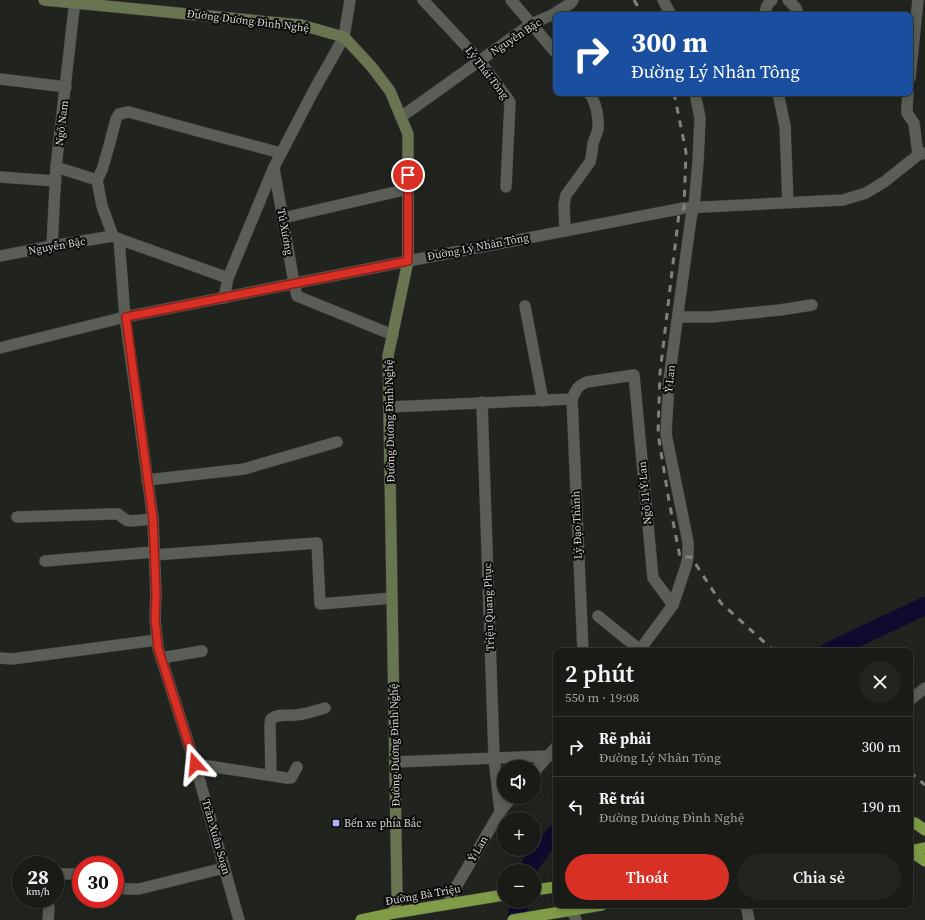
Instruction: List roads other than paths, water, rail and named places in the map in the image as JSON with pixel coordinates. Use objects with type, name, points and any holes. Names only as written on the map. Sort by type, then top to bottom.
[{"type":"highway","points":[[917,823],[925,830]]},
{"type":"highway","points":[[913,850],[925,848]]},
{"type":"highway","points":[[913,853],[925,861]]},
{"type":"highway","points":[[541,889],[551,888]]},
{"type":"highway","name":"Đường Bà Triệu","points":[[361,920],[394,916],[448,904],[497,896]]},
{"type":"highway","points":[[513,920],[548,914],[574,915],[594,908]]},
{"type":"main road","name":"Đường Dương Đình Nghệ","points":[[44,0],[301,25],[344,37],[371,66],[390,91],[408,134],[408,261],[388,356],[397,895],[394,916]]},
{"type":"street","points":[[224,298],[228,278],[274,167],[313,92],[344,37],[350,0]]},
{"type":"street","name":"Lý Thái Tông","points":[[423,0],[480,61],[510,102],[506,187]]},
{"type":"street","points":[[511,0],[553,50]]},
{"type":"street","name":"Nguyễn Bặc","points":[[556,12],[573,0]]},
{"type":"street","points":[[663,0],[669,12]]},
{"type":"street","points":[[765,12],[768,3],[772,0]]},
{"type":"street","points":[[788,0],[796,8],[797,12]]},
{"type":"street","points":[[913,49],[918,0]]},
{"type":"street","name":"Ngõ Nam","points":[[52,246],[56,167],[75,2]]},
{"type":"street","name":"Nguyễn Bặc","points":[[401,117],[531,24],[553,14]]},
{"type":"street","points":[[0,79],[66,87]]},
{"type":"street","points":[[565,231],[564,204],[566,195],[592,157],[593,143],[598,123],[592,96]]},
{"type":"street","name":"Ỷ Lan","points":[[642,648],[673,605],[688,557],[688,542],[666,434],[669,380],[691,218],[694,207],[698,162],[700,118],[696,96]]},
{"type":"street","points":[[779,96],[785,126],[788,203]]},
{"type":"street","points":[[908,96],[908,113],[914,123],[922,154]]},
{"type":"street","points":[[56,167],[98,180],[116,119],[119,114],[129,112],[281,153]]},
{"type":"street","name":"Đường Lý Nhân Tông","points":[[0,348],[126,317],[684,208],[843,200],[866,193],[884,182],[922,154]]},
{"type":"street","name":"Tú Xương","points":[[274,167],[297,296],[393,335]]},
{"type":"street","points":[[0,177],[56,182]]},
{"type":"street","name":"Trần Xuân Soạn","points":[[98,180],[102,206],[116,238],[153,519],[156,595],[155,619],[158,648],[195,764],[240,920]]},
{"type":"street","points":[[283,218],[408,189]]},
{"type":"street","points":[[116,238],[228,278]]},
{"type":"street","name":"Nguyễn Bặc","points":[[0,256],[52,246],[116,238]]},
{"type":"street","points":[[526,306],[543,400]]},
{"type":"street","points":[[678,317],[710,317],[812,306]]},
{"type":"street","name":"Ngõ 11 Ỷ Lan","points":[[572,399],[576,390],[587,382],[634,375],[653,578],[673,605]]},
{"type":"street","points":[[389,407],[572,399]]},
{"type":"street","name":"Lý Đạo Thành","points":[[572,399],[582,648]]},
{"type":"street","name":"Triệu Quang Phục","points":[[482,402],[494,757],[500,812]]},
{"type":"street","points":[[147,480],[244,469],[337,442]]},
{"type":"street","points":[[17,517],[118,514],[126,520],[153,519]]},
{"type":"street","points":[[45,561],[317,542],[320,604],[392,598]]},
{"type":"street","points":[[598,616],[636,648]]},
{"type":"street","points":[[0,658],[12,659],[157,640]]},
{"type":"street","points":[[161,658],[202,652]]},
{"type":"street","points":[[913,698],[925,688]]},
{"type":"street","points":[[271,775],[271,719],[274,716],[295,715],[325,708]]},
{"type":"street","points":[[395,762],[494,757],[552,752]]},
{"type":"street","points":[[541,764],[552,752]]},
{"type":"street","points":[[195,764],[291,778],[297,767]]},
{"type":"street","name":"Ỷ Lan","points":[[500,812],[506,804]]},
{"type":"street","name":"Ỷ Lan","points":[[448,904],[453,892],[497,817]]},
{"type":"street","points":[[124,888],[139,889],[224,868]]},
{"type":"street","points":[[48,920],[49,908]]},
{"type":"street","points":[[747,908],[750,920]]},
{"type":"waterway","points":[[835,648],[925,606]]},
{"type":"waterway","points":[[531,864],[553,836]]},
{"type":"waterway","points":[[516,920],[519,908]]},
{"type":"railway","points":[[634,0],[641,12]]},
{"type":"railway","points":[[675,96],[686,152],[684,208],[679,213],[660,373],[658,434],[669,501],[680,557],[691,557],[721,603],[771,648]]},
{"type":"railway","points":[[913,775],[925,785]]},
{"type":"place","name":"Bến xe phía Bắc","points":[[336,823]]}]
